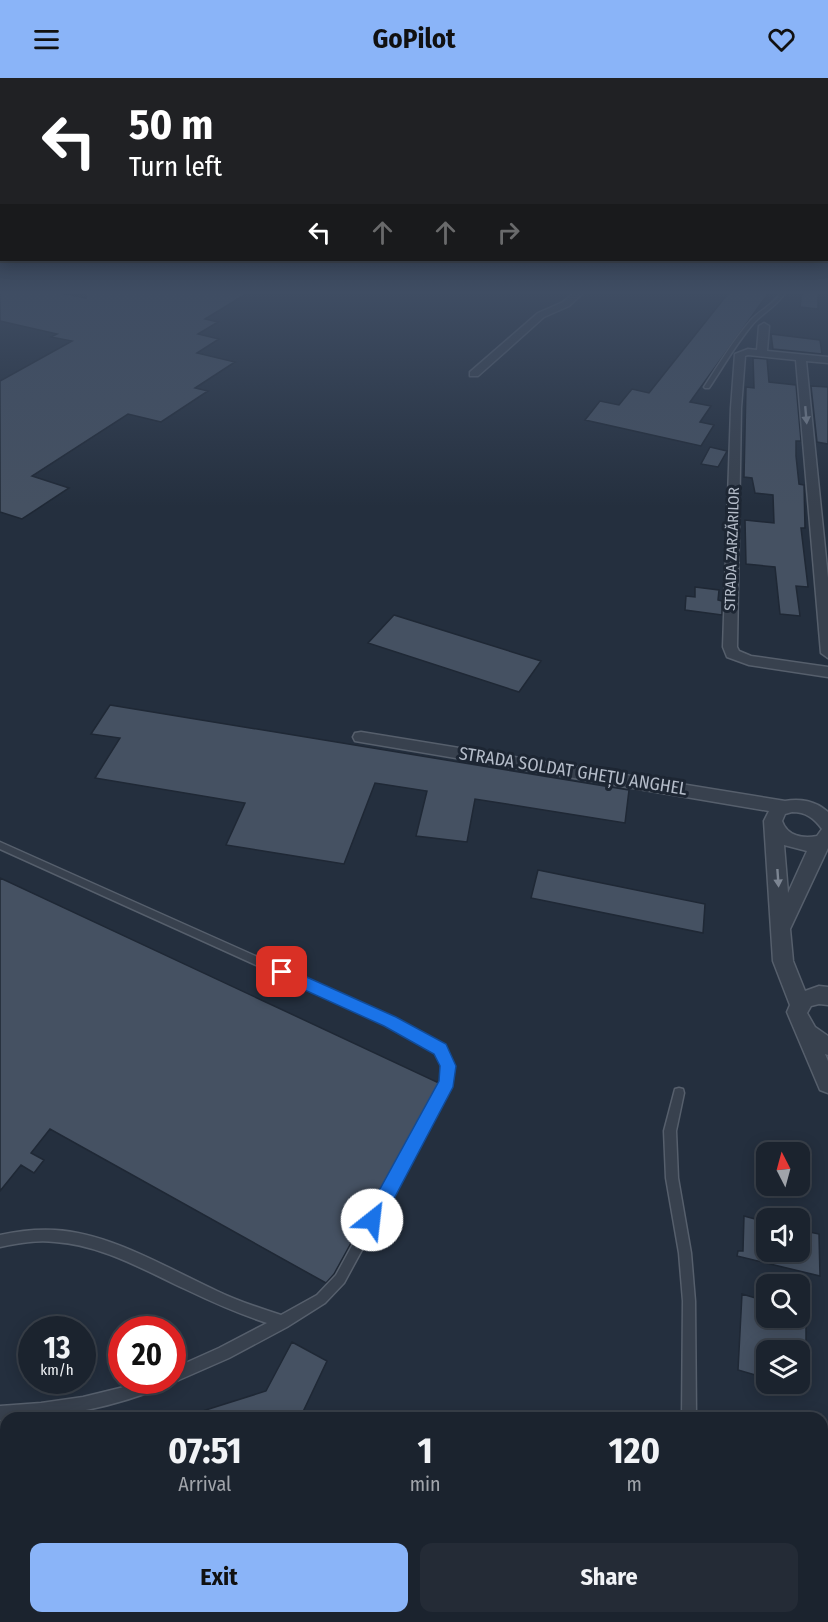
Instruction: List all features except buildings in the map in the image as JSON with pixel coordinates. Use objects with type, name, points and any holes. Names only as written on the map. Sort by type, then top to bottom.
[{"type":"street","points":[[474,374],[486,363]]},
{"type":"street","name":"STRADA ZARZĂRILOR","points":[[739,363],[736,408],[730,647],[732,654],[748,660],[828,672]]},
{"type":"street","points":[[802,363],[828,653]]},
{"type":"street","name":"STRADA SOLDAT GHEȚU ANGHEL","points":[[361,737],[784,807]]},
{"type":"street","points":[[828,811],[791,805],[784,807],[774,816],[783,961],[790,981],[816,999],[797,1012],[798,1020],[808,1035],[814,1055],[828,1083]]},
{"type":"street","points":[[781,928],[826,834],[824,818],[809,808]]},
{"type":"street","points":[[775,828],[786,839],[795,843],[813,845],[826,834]]},
{"type":"street","points":[[808,1035],[828,1046]]},
{"type":"lane","points":[[707,387],[734,363]]},
{"type":"lane","points":[[0,844],[390,1022],[440,1049],[448,1066],[447,1082],[340,1280],[321,1299],[282,1322],[224,1353],[186,1370]]},
{"type":"lane","points":[[679,1093],[670,1131],[672,1178],[685,1253],[688,1292],[688,1412]]},
{"type":"lane","points":[[0,1240],[38,1235],[68,1237],[101,1244],[215,1297],[282,1322]]},
{"type":"lane","points":[[16,1412],[98,1399],[115,1394]]},
{"type":"route","points":[[282,972],[390,1022],[440,1049],[448,1066],[447,1082],[372,1220]]}]
